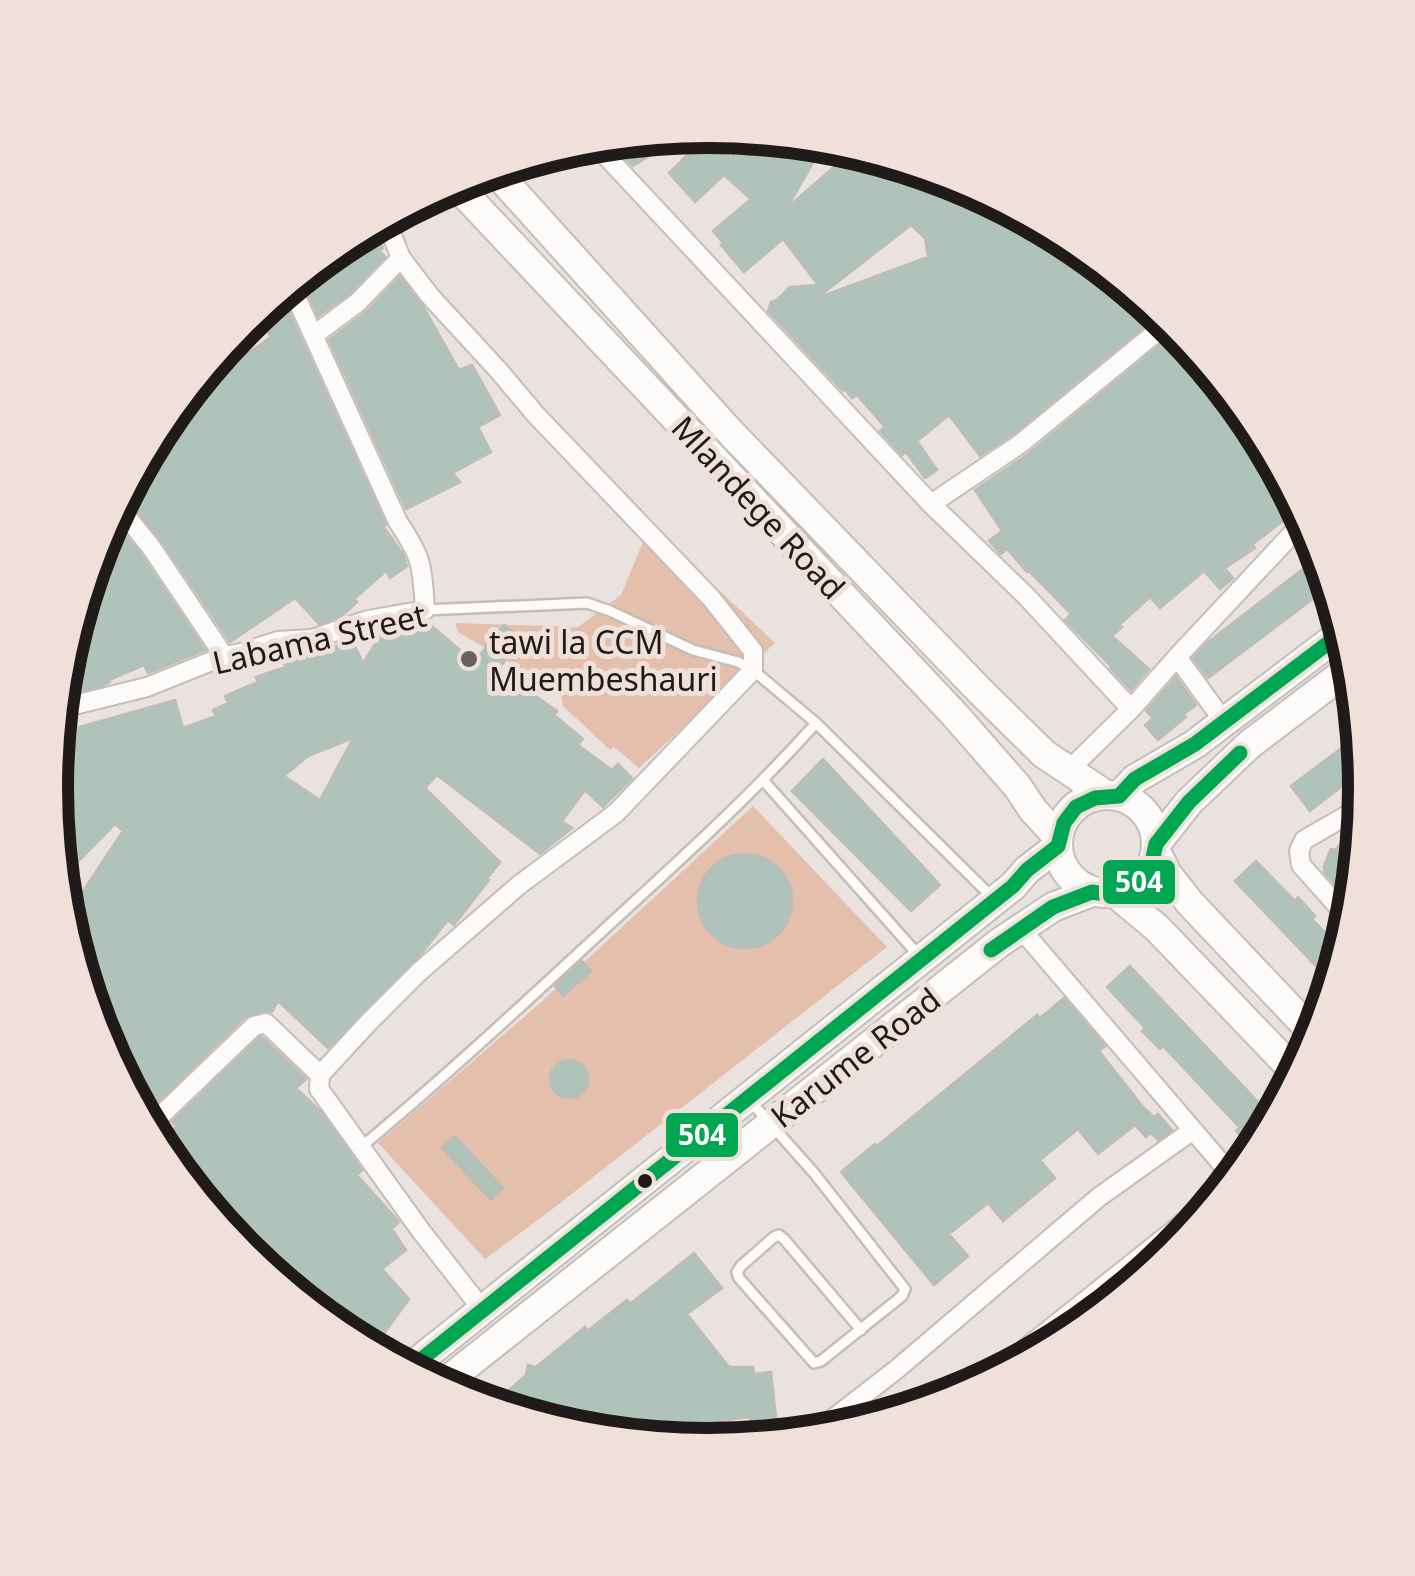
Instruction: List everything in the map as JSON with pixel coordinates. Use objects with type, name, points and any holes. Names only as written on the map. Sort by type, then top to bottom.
[{"type":"main road","name":"Mlandege Road","points":[[503,182],[732,434],[1005,716],[1044,754],[1112,796]]},
{"type":"main road","name":"Mlandege Road","points":[[466,196],[954,714],[1017,786],[1058,842]]},
{"type":"main road","points":[[710,455],[732,434]]},
{"type":"main road","points":[[1112,796],[1196,744],[1330,642]]},
{"type":"main road","points":[[1156,848],[1189,802],[1250,744],[1338,678]]},
{"type":"main road","points":[[1112,796],[1138,805],[1145,812],[1155,830],[1156,848],[1152,866],[1140,881],[1125,890],[1104,892],[1080,886],[1067,873],[1058,842],[1065,819],[1078,805],[1087,799],[1112,796]]},
{"type":"main road","name":"Karume Road","points":[[420,1360],[996,900],[1058,842]]},
{"type":"main road","points":[[1156,848],[1168,876],[1190,903],[1303,1022]]},
{"type":"main road","points":[[1104,892],[1158,928],[1285,1062]]},
{"type":"main road","name":"Karume Road","points":[[453,1375],[1000,943],[1053,907],[1104,892]]},
{"type":"street","points":[[606,156],[930,504],[1026,596],[1131,709]]},
{"type":"street","points":[[391,232],[401,258],[430,296],[536,415],[711,598],[754,651],[753,670],[616,813],[519,885],[419,972],[320,1076],[319,1089],[360,1148],[482,1308]]},
{"type":"street","points":[[314,335],[356,303],[401,258]]},
{"type":"street","points":[[297,298],[398,522],[422,562],[425,610]]},
{"type":"street","points":[[930,504],[1033,434],[1157,332]]},
{"type":"street","points":[[128,518],[224,656]]},
{"type":"street","points":[[1069,770],[1131,709],[1294,532]]},
{"type":"street","name":"Labama Street","points":[[73,705],[147,687],[224,656],[278,641],[312,639],[368,620],[425,610]]},
{"type":"street","points":[[1177,657],[1225,723]]},
{"type":"street","points":[[1336,905],[1301,866],[1299,851],[1304,840],[1347,815]]},
{"type":"street","points":[[1021,928],[1224,1166]]},
{"type":"street","points":[[158,1117],[254,1026],[266,1023],[320,1076]]},
{"type":"street","points":[[838,1415],[1099,1197],[1193,1130]]},
{"type":"street","points":[[1056,1324],[1152,1248]]},
{"type":"lane","name":"Labama Street","points":[[425,610],[587,603],[649,632],[753,670]]},
{"type":"lane","points":[[753,670],[816,723],[996,900]]},
{"type":"lane","points":[[360,1148],[467,1056],[763,780],[816,723]]},
{"type":"lane","points":[[763,780],[922,959]]},
{"type":"lane","points":[[748,1098],[814,1173],[904,1289],[902,1296],[822,1361],[814,1363],[739,1278],[741,1266],[779,1235],[860,1330]]},
{"type":"shaded area","points":[[650,525],[775,643],[639,768],[614,747],[610,750],[563,706],[561,692],[458,632],[455,623],[578,627],[621,595]]},
{"type":"shaded area","points":[[753,806],[887,947],[485,1259],[378,1143],[539,1004]]},
{"type":"building","points":[[698,148],[722,148],[731,158],[737,149],[816,157],[787,208],[840,162],[952,197],[991,214],[1063,256],[1148,324],[1013,434],[980,456],[949,415],[917,441],[937,470],[925,478],[906,452],[902,455],[880,431],[885,427],[857,395],[852,398],[843,391],[768,311],[771,302],[790,287],[818,285],[783,239],[744,272],[721,245],[713,231],[751,199],[724,175],[695,202],[669,173],[693,149],[694,152]],"holes":[[[911,225],[925,238],[928,257],[817,298]]]},
{"type":"building","points":[[660,150],[633,166],[621,154]]},
{"type":"building","points":[[378,240],[385,257],[349,294],[318,316],[306,290]]},
{"type":"building","points":[[400,277],[424,308],[459,370],[472,365],[500,415],[478,427],[491,452],[453,473],[460,482],[406,509],[329,340],[366,312]]},
{"type":"building","points":[[287,306],[386,525],[383,526],[407,566],[390,578],[386,571],[354,599],[357,602],[342,616],[319,624],[295,598],[230,642],[161,540],[133,506],[175,432],[221,372],[271,337],[265,326]]},
{"type":"building","points":[[1165,341],[1240,432],[1287,518],[1253,544],[1255,548],[1225,568],[1233,578],[1220,589],[1204,571],[1160,608],[1150,597],[1119,625],[1122,627],[1112,636],[1149,669],[1131,690],[1065,620],[1071,614],[1007,549],[1001,554],[989,541],[1002,531],[975,490],[1028,454]]},
{"type":"building","points":[[122,531],[205,650],[148,673],[144,665],[101,686],[75,692],[89,622]]},
{"type":"building","points":[[1308,565],[1318,595],[1208,678],[1193,658]]},
{"type":"building","points":[[427,622],[474,662],[504,625],[522,639],[496,672],[527,697],[530,692],[557,711],[554,715],[583,739],[578,745],[612,770],[618,764],[632,778],[603,807],[585,790],[562,821],[572,828],[540,854],[437,775],[425,788],[500,862],[454,925],[448,920],[422,953],[328,1048],[278,1001],[272,1012],[245,1017],[154,1105],[116,1033],[89,954],[78,899],[123,831],[115,824],[73,867],[68,788],[71,730],[175,700],[183,728],[216,716],[213,710],[228,703],[225,696],[258,682],[256,677],[285,667],[284,664],[352,640],[363,663],[384,630],[403,626],[406,630]],"holes":[[[353,738],[320,800],[284,776],[308,756]]]},
{"type":"building","points":[[1176,677],[1196,705],[1158,740],[1145,725],[1153,718],[1146,711]]},
{"type":"building","points":[[1346,745],[1348,782],[1310,811],[1291,786]]},
{"type":"building","points":[[823,759],[940,885],[911,911],[792,791]]},
{"type":"building","points":[[1345,839],[1339,887],[1324,872],[1331,849],[1335,850]]},
{"type":"building","points":[[745,854],[763,858],[778,868],[788,883],[792,901],[788,919],[778,934],[763,944],[745,948],[727,944],[712,934],[702,919],[698,901],[702,883],[712,868],[727,858]]},
{"type":"building","points":[[1256,861],[1295,901],[1298,897],[1330,937],[1321,971],[1235,881]]},
{"type":"building","points":[[582,961],[591,971],[563,996],[555,986]]},
{"type":"building","points":[[1130,966],[1263,1107],[1243,1139],[1236,1131],[1240,1128],[1163,1046],[1160,1049],[1142,1031],[1145,1028],[1107,987]]},
{"type":"building","points":[[1064,998],[1105,1046],[1099,1051],[1143,1107],[1154,1117],[1158,1114],[1172,1130],[1158,1140],[1151,1133],[1146,1137],[1135,1125],[1098,1154],[1078,1129],[1040,1160],[1055,1178],[1003,1221],[988,1203],[949,1234],[968,1256],[934,1285],[841,1172],[1037,1015],[1040,1018]]},
{"type":"building","points":[[260,1037],[306,1079],[296,1088],[320,1111],[362,1170],[357,1175],[399,1222],[392,1229],[406,1250],[382,1269],[409,1299],[381,1338],[318,1296],[255,1241],[175,1144],[170,1135],[176,1126],[172,1122]]},
{"type":"building","points":[[569,1060],[583,1065],[588,1079],[583,1093],[569,1098],[555,1093],[550,1079],[555,1065]]},
{"type":"building","points":[[455,1136],[503,1188],[491,1200],[442,1148]]},
{"type":"building","points":[[694,1253],[722,1288],[687,1314],[729,1367],[753,1367],[754,1374],[771,1372],[777,1424],[753,1427],[750,1417],[690,1425],[693,1428],[624,1423],[504,1395],[526,1375],[528,1365],[536,1367],[585,1327],[587,1331],[627,1300],[630,1304]]},
{"type":"transit line","name":"504","points":[[420,1360],[1013,886],[1058,846],[1064,823],[1076,807],[1095,798],[1119,796],[1135,779],[1195,744],[1330,641]]},
{"type":"transit line","name":"504","points":[[991,950],[1053,907],[1092,892],[1125,891],[1140,881],[1151,866],[1156,844],[1189,802],[1240,753]]},
{"type":"place","name":"tawi la CCM Muembeshauri","points":[[469,659]]}]
